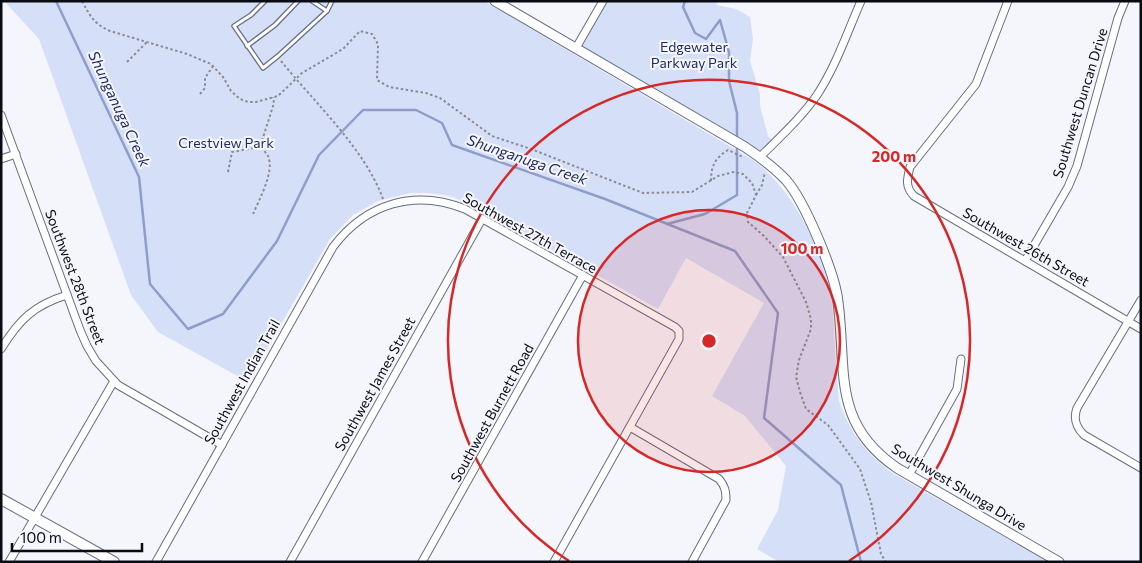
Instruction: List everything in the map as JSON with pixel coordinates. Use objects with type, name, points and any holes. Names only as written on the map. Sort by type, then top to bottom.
[{"type":"main road","points":[[1,499],[114,562]]},
{"type":"street","name":"Southwest Shunga Drive","points":[[495,1],[760,157],[773,167],[790,186],[811,224],[831,274],[838,300],[844,393],[855,424],[874,450],[885,460],[1059,562]]},
{"type":"street","points":[[576,48],[603,1]]},
{"type":"street","points":[[760,157],[797,120],[820,90],[834,65],[861,1]]},
{"type":"street","name":"Southwest 26th Street","points":[[1008,1],[976,84],[910,167],[906,180],[909,190],[914,196],[1141,329]]},
{"type":"street","name":"Southwest Duncan Drive","points":[[1024,261],[1068,187],[1077,166],[1118,18],[1125,1]]},
{"type":"street","name":"Southwest 28th Street","points":[[1,115],[67,295],[87,346],[96,361],[126,391],[222,445]]},
{"type":"street","points":[[1,159],[16,154]]},
{"type":"street","name":"Southwest 27th Terrace","points":[[358,221],[386,206],[410,200],[438,201],[457,206],[675,327],[680,334],[679,339],[630,427]]},
{"type":"street","name":"Southwest James Street","points":[[290,562],[482,219]]},
{"type":"street","name":"Southwest Indian Trail","points":[[156,562],[333,247],[358,221]]},
{"type":"street","name":"Southwest Burnett Road","points":[[422,562],[583,276]]},
{"type":"street","points":[[1,349],[15,327],[26,316],[45,303],[67,295]]},
{"type":"street","points":[[1141,300],[1077,408],[1075,422],[1084,435],[1141,468]]},
{"type":"street","points":[[909,475],[958,389],[961,359]]},
{"type":"street","points":[[9,562],[114,381]]},
{"type":"street","points":[[554,562],[630,427],[719,479],[724,485],[726,500],[692,562]]},
{"type":"lane","points":[[265,1],[251,15],[234,26],[262,68],[278,56],[326,10],[332,1]]},
{"type":"lane","points":[[247,46],[275,25],[298,1]]},
{"type":"lane","points":[[312,1],[326,10]]},
{"type":"path","points":[[82,1],[98,26],[187,54],[213,66],[240,99],[256,102],[278,96],[295,79],[343,49],[360,31],[372,34],[378,44],[377,80],[390,87],[426,93],[440,98],[492,136],[531,149],[643,193],[692,192],[718,176],[734,172],[743,174],[752,183],[756,195]]},
{"type":"path","points":[[127,62],[147,42]]},
{"type":"path","points":[[278,56],[295,79],[332,120],[352,147],[378,184],[386,206]]},
{"type":"path","points":[[200,94],[205,88],[206,78],[213,66]]},
{"type":"path","points":[[260,147],[274,103],[273,97]]},
{"type":"path","points":[[228,172],[232,152],[260,147]]},
{"type":"path","points":[[253,214],[270,164],[268,156],[260,147]]},
{"type":"path","points":[[711,181],[711,170],[718,156],[728,150],[748,159]]},
{"type":"path","points":[[760,168],[766,173],[748,213],[748,222],[783,256],[806,302],[811,319],[811,329],[799,360],[796,377],[800,392],[806,409],[828,425],[860,469],[871,502],[881,554],[886,562]]},
{"type":"green space","name":"Crestview Park","points":[[4,1],[484,1],[753,160],[767,172],[791,200],[818,251],[830,290],[839,401],[848,423],[860,442],[875,459],[894,474],[1048,562],[779,562],[757,549],[778,510],[786,466],[745,416],[712,396],[764,303],[686,258],[658,309],[475,207],[453,197],[410,193],[378,201],[353,215],[330,239],[248,382],[158,332],[131,295],[39,39]]},
{"type":"green space","name":"Edgewater Parkway Park","points":[[603,1],[716,1],[717,5],[736,9],[750,17],[753,39],[750,61],[760,94],[760,106],[768,136],[774,143],[760,157],[576,48]]},
{"type":"waterway","name":"Shunganuga Creek","points":[[56,1],[139,177],[150,284],[188,329],[223,314],[277,241],[319,155],[363,110],[416,110],[442,123],[452,145],[605,199],[735,251],[778,313],[764,418],[841,485],[861,562]]},
{"type":"waterway","points":[[685,1],[683,7],[695,33],[706,39],[720,20],[729,52],[729,81],[737,113],[737,138]]},
{"type":"waterway","points":[[667,224],[705,214],[737,195],[737,144]]}]
